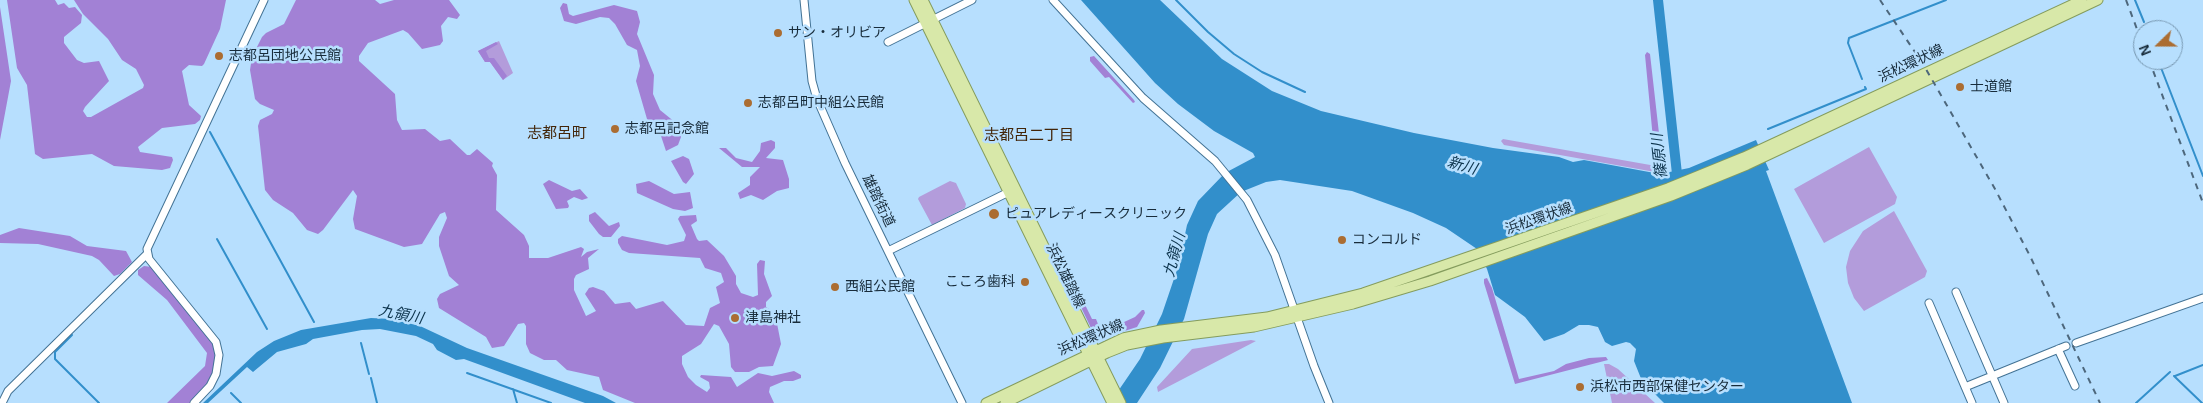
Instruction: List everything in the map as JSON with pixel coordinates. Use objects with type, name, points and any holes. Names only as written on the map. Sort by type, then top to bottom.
[{"type":"main road","name":"浜松雄踏線","points":[[914,0],[929,22],[1093,355],[1112,398],[1121,403]]},
{"type":"main road","name":"浜松雄踏線","points":[[923,0],[929,22]]},
{"type":"main road","name":"浜松環状線","points":[[2053,18],[2082,0]]},
{"type":"main road","name":"浜松環状線","points":[[1005,403],[1123,338],[1150,332],[1231,331],[1384,296],[1767,151],[2053,18],[2098,0]]},
{"type":"main road","name":"浜松環状線","points":[[986,403],[1093,355],[1182,332]]},
{"type":"street","points":[[2,403],[2,394],[148,254],[149,245],[264,0]]},
{"type":"street","name":"雄踏街道","points":[[804,0],[815,92],[834,138],[962,403]]},
{"type":"street","points":[[888,42],[972,0]]},
{"type":"street","points":[[1053,0],[1143,98],[1223,169],[1243,194],[1270,242],[1329,403]]},
{"type":"street","points":[[888,251],[1012,190]]},
{"type":"street","points":[[148,254],[216,342],[218,361],[216,374],[210,386],[194,403]]},
{"type":"street","points":[[1956,292],[2004,403]]},
{"type":"street","points":[[2076,343],[2203,298]]},
{"type":"street","points":[[1929,303],[1972,403]]},
{"type":"street","points":[[1965,387],[2066,346]]},
{"type":"street","points":[[2058,349],[2075,386]]},
{"type":"shaded area","points":[[7,0],[55,0],[58,5],[64,3],[69,8],[75,7],[82,15],[81,23],[64,37],[64,43],[77,60],[84,63],[99,61],[109,81],[83,111],[87,117],[91,117],[143,88],[144,85],[136,69],[122,60],[108,39],[83,14],[74,0],[226,0],[220,29],[204,64],[202,66],[189,65],[182,71],[189,105],[201,116],[200,120],[195,124],[162,128],[138,147],[140,152],[172,157],[173,160],[170,168],[162,170],[114,166],[92,154],[43,159],[35,154],[27,85],[17,68]]},
{"type":"shaded area","points":[[296,0],[375,0],[380,4],[394,0],[449,0],[460,15],[457,19],[448,17],[441,26],[443,41],[440,45],[422,49],[403,30],[368,43],[359,56],[359,61],[395,94],[397,120],[402,130],[425,129],[440,141],[450,139],[467,155],[470,155],[477,149],[493,163],[492,166],[497,175],[496,210],[524,235],[529,246],[529,258],[548,258],[581,247],[584,249],[581,257],[587,252],[599,249],[588,258],[589,269],[576,275],[574,279],[574,290],[586,316],[596,311],[585,294],[589,288],[593,287],[604,291],[615,304],[630,302],[636,309],[663,301],[686,325],[704,326],[710,308],[720,303],[716,287],[724,282],[721,273],[705,268],[700,258],[629,253],[622,250],[618,243],[618,239],[622,236],[667,245],[684,241],[686,235],[678,219],[680,216],[696,215],[697,221],[691,225],[697,239],[699,241],[707,240],[724,256],[736,276],[736,284],[741,293],[753,297],[758,295],[757,264],[760,260],[765,261],[764,274],[772,296],[766,302],[766,307],[775,313],[781,344],[773,366],[759,367],[749,372],[735,372],[731,367],[729,344],[719,326],[714,324],[701,344],[682,356],[682,364],[688,377],[707,392],[710,388],[709,382],[700,377],[701,375],[731,377],[737,387],[758,373],[772,376],[794,371],[801,375],[801,378],[793,381],[784,381],[770,387],[769,392],[774,403],[635,403],[603,390],[599,377],[567,370],[556,360],[544,360],[530,353],[526,344],[526,326],[524,323],[518,324],[504,346],[492,348],[486,337],[439,308],[437,299],[440,294],[459,285],[449,276],[439,246],[439,237],[447,218],[445,212],[440,214],[422,244],[404,247],[355,229],[353,219],[357,196],[353,190],[323,230],[318,234],[307,230],[293,213],[273,200],[265,190],[258,126],[260,120],[272,114],[274,110],[260,104],[255,99],[250,70],[252,57],[262,37],[284,24]]},
{"type":"shaded area","points":[[563,3],[567,4],[569,14],[573,16],[614,5],[637,11],[640,22],[637,34],[654,75],[653,94],[660,110],[676,123],[681,137],[678,145],[666,151],[661,136],[647,119],[636,81],[640,66],[637,50],[627,45],[615,24],[609,18],[600,17],[576,24],[564,21],[560,8]]},
{"type":"shaded area","points":[[0,7],[11,81],[0,140]]},
{"type":"shaded area","points":[[499,41],[513,73],[503,80],[490,62],[485,62],[478,51]]},
{"type":"shaded area","points":[[496,42],[498,44],[486,51],[489,58],[494,58],[507,76],[503,80],[490,62],[485,62],[478,51]]},
{"type":"shaded area","points":[[1647,52],[1650,54],[1662,160],[1658,164],[1655,160],[1645,55]]},
{"type":"shaded area","points":[[1094,56],[1135,102],[1133,103],[1109,77],[1105,78],[1090,61],[1090,57]]},
{"type":"shaded area","points":[[1503,139],[1656,166],[1658,170],[1655,172],[1504,145],[1501,141]]},
{"type":"shaded area","points":[[771,140],[775,142],[775,148],[766,158],[783,160],[789,179],[789,188],[777,191],[763,200],[751,195],[740,199],[738,193],[750,185],[750,177],[760,167],[742,167],[719,148],[726,148],[736,158],[752,162],[760,151],[761,143]]},
{"type":"shaded area","points":[[1869,147],[1897,197],[1895,204],[1824,243],[1794,189]]},
{"type":"shaded area","points":[[683,156],[689,159],[694,174],[686,184],[671,161]]},
{"type":"shaded area","points":[[549,180],[572,191],[580,189],[588,198],[582,200],[574,197],[567,201],[568,208],[556,209],[543,184]]},
{"type":"shaded area","points":[[649,181],[674,194],[690,192],[693,208],[685,211],[673,209],[637,193],[636,184]]},
{"type":"shaded area","points":[[950,181],[956,183],[966,204],[965,208],[932,225],[918,199]]},
{"type":"shaded area","points":[[1894,211],[1927,271],[1925,277],[1864,311],[1854,298],[1848,283],[1846,267],[1850,251],[1863,231]]},
{"type":"shaded area","points":[[595,212],[609,226],[619,222],[620,226],[611,237],[603,237],[589,221],[589,215]]},
{"type":"shaded area","points":[[19,228],[70,236],[87,246],[126,251],[132,262],[120,274],[114,276],[99,260],[92,256],[38,244],[0,243],[0,235]]},
{"type":"shaded area","points":[[144,266],[152,267],[212,338],[216,355],[213,373],[204,389],[190,403],[167,403],[205,366],[207,353],[167,300],[138,275],[138,270]]},
{"type":"shaded area","points":[[1487,278],[1492,288],[1519,379],[1554,371],[1566,364],[1589,358],[1606,357],[1608,360],[1515,384],[1484,283],[1484,279]]},
{"type":"shaded area","points":[[1070,281],[1074,282],[1092,319],[1096,319],[1097,328],[1091,328]]},
{"type":"shaded area","points":[[1142,310],[1145,313],[1137,327],[1115,334],[1111,332],[1111,328],[1135,317]]},
{"type":"shaded area","points":[[1251,340],[1256,341],[1158,392],[1157,387],[1192,349]]},
{"type":"shaded area","points":[[1604,364],[1609,364],[1618,369],[1655,403],[1612,403]]},
{"type":"water","name":"新川","points":[[1081,0],[1160,0],[1222,59],[1272,91],[1321,111],[1414,133],[1493,148],[1559,157],[1573,162],[1584,160],[1660,174],[1689,168],[1756,140],[1769,170],[1766,171],[1852,403],[1664,403],[1642,381],[1634,361],[1636,349],[1630,343],[1626,342],[1612,346],[1605,342],[1598,327],[1589,325],[1579,325],[1564,334],[1544,341],[1525,317],[1495,295],[1487,269],[1477,249],[1446,228],[1413,213],[1352,191],[1280,180],[1266,182],[1241,192],[1217,214],[1208,234],[1184,319],[1160,368],[1137,403],[1110,403],[1140,359],[1162,314],[1178,267],[1187,225],[1198,201],[1225,173],[1255,157],[1253,153],[1214,131],[1178,104],[1155,83]]},
{"type":"water","points":[[371,318],[391,319],[420,326],[467,348],[603,396],[616,403],[585,403],[464,359],[456,360],[437,350],[433,344],[416,336],[380,329],[362,330],[313,339],[306,344],[277,352],[253,372],[247,367],[208,403],[203,403],[257,352],[274,341],[301,330]]},
{"type":"waterway","points":[[1176,0],[1208,32],[1234,54],[1262,72],[1305,92]]},
{"type":"waterway","name":"篠原川","points":[[1658,0],[1678,183]]},
{"type":"waterway","points":[[1862,79],[1848,43],[1849,38],[1946,0]]},
{"type":"waterway","points":[[2135,0],[2143,20]]},
{"type":"waterway","points":[[2162,70],[2203,176]]},
{"type":"waterway","points":[[1768,129],[1866,89],[1865,87]]},
{"type":"waterway","points":[[210,132],[314,322]]},
{"type":"waterway","points":[[217,239],[267,329]]},
{"type":"waterway","points":[[72,335],[55,352],[55,359],[99,403]]},
{"type":"waterway","points":[[361,343],[369,374]]},
{"type":"waterway","points":[[2175,376],[2203,365]]},
{"type":"waterway","points":[[2136,403],[2170,372]]},
{"type":"waterway","points":[[467,373],[551,403]]},
{"type":"waterway","points":[[2174,376],[2202,403]]},
{"type":"waterway","points":[[371,378],[377,403]]},
{"type":"waterway","points":[[513,389],[517,403]]},
{"type":"waterway","points":[[231,393],[241,403]]},
{"type":"railway","points":[[1880,0],[1923,64],[1995,189],[2030,256],[2100,403]]},
{"type":"railway","points":[[2126,0],[2134,20]]},
{"type":"railway","points":[[2153,70],[2203,203]]},
{"type":"place","name":"サン・オリビア","points":[[778,33]]},
{"type":"place","name":"志都呂団地公民館","points":[[219,56]]},
{"type":"place","name":"士道館","points":[[1960,87]]},
{"type":"place","name":"志都呂町中組公民館","points":[[748,103]]},
{"type":"place","name":"志都呂記念館","points":[[615,129]]},
{"type":"place","name":"ピュアレディースクリニック","points":[[994,214]]},
{"type":"place","name":"コンコルド","points":[[1342,240]]},
{"type":"place","name":"こころ歯科","points":[[1025,282]]},
{"type":"place","name":"西組公民館","points":[[835,287]]},
{"type":"place","name":"津島神社","points":[[735,318]]},
{"type":"place","name":"浜松市西部保健センター","points":[[1580,387]]},
{"type":"district","name":"志都呂町","points":[[557,134]]},
{"type":"district","name":"志都呂二丁目","points":[[1029,136]]},
{"type":"water label","name":"九領川","points":[[1175,255]]},
{"type":"water label","name":"九領川","points":[[401,315]]}]
